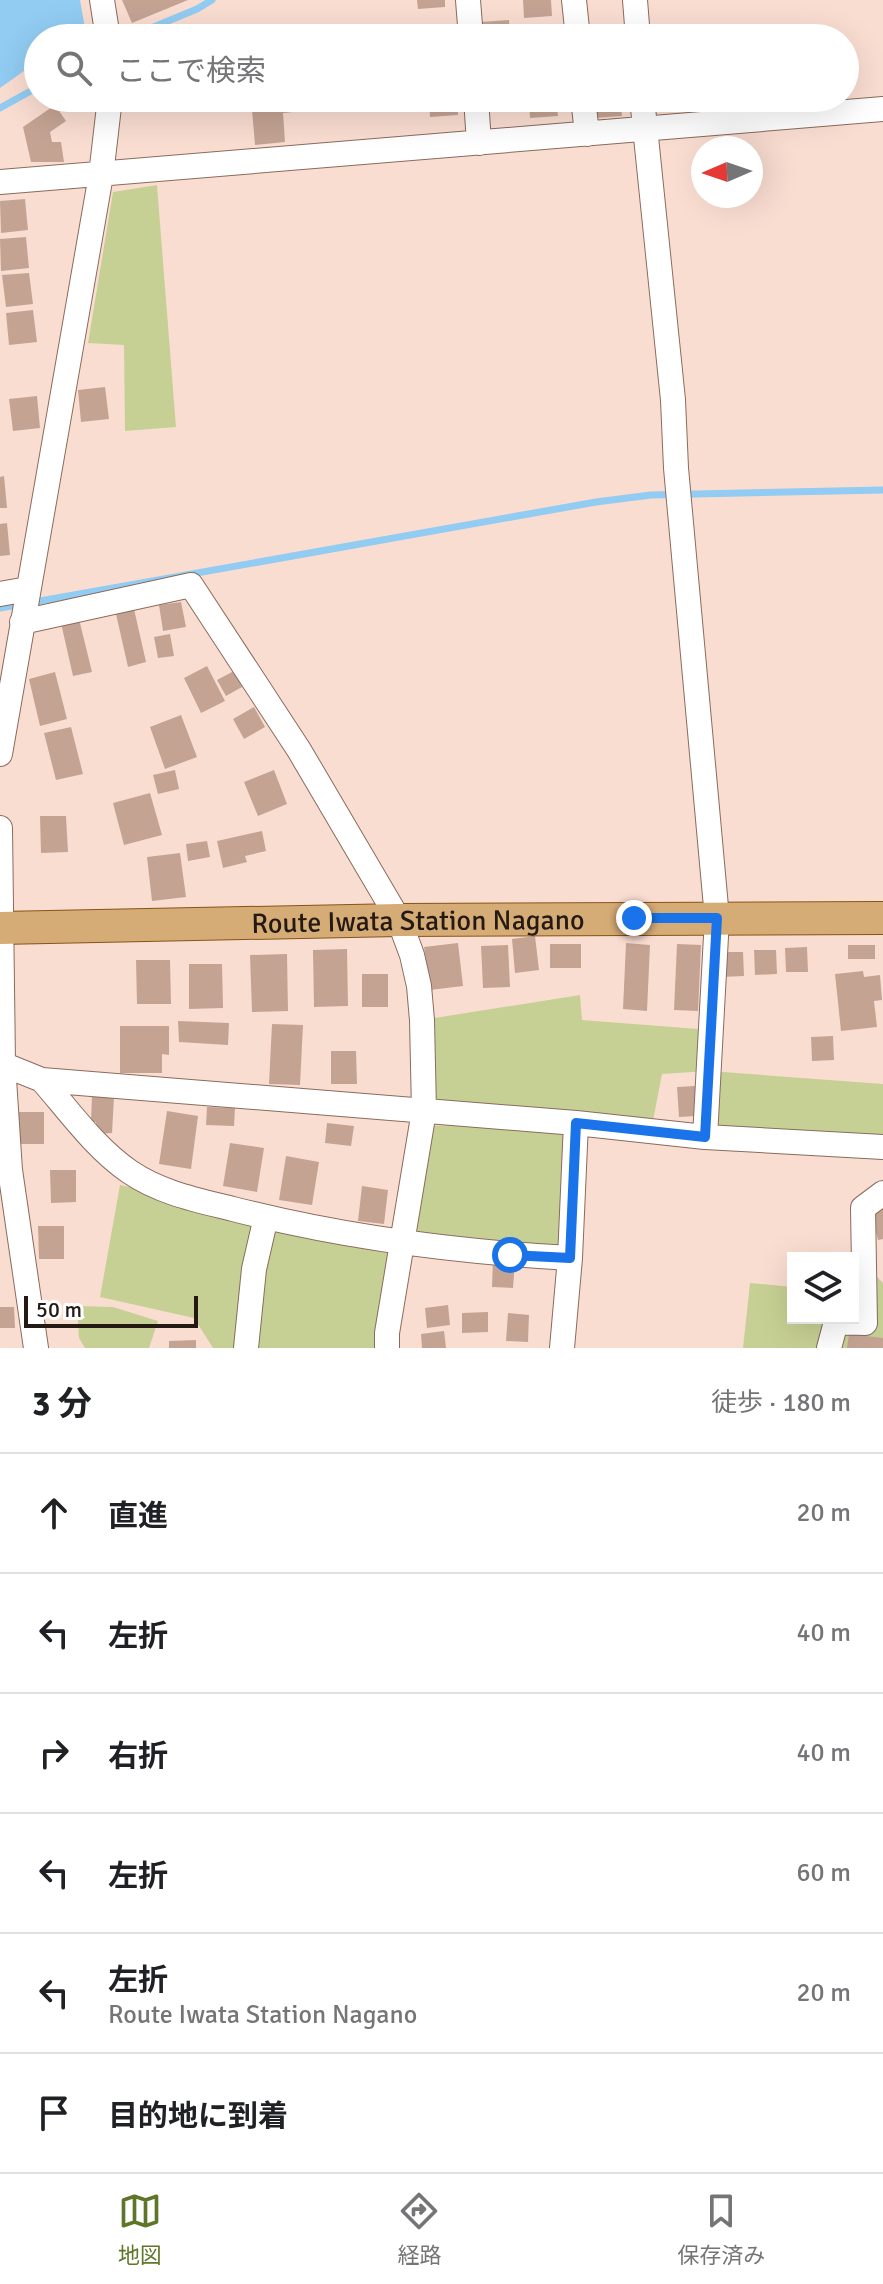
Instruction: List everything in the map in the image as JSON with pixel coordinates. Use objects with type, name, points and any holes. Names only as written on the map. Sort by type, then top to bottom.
[{"type":"main road","name":"Route Iwata Station Nagano","points":[[0,928],[399,920],[883,918]]},
{"type":"street","points":[[102,0],[106,24]]},
{"type":"street","points":[[468,0],[470,24]]},
{"type":"street","points":[[574,0],[577,24]]},
{"type":"street","points":[[635,0],[637,24]]},
{"type":"street","points":[[859,111],[883,109]]},
{"type":"street","points":[[0,754],[101,175],[108,112]]},
{"type":"street","points":[[477,112],[479,143]]},
{"type":"street","points":[[585,112],[587,134]]},
{"type":"street","points":[[643,112],[673,400],[676,468],[717,918],[705,1137]]},
{"type":"street","points":[[0,182],[847,112]]},
{"type":"street","points":[[22,622],[191,585],[299,750],[399,920],[419,986],[424,1111],[401,1241],[387,1348]]},
{"type":"street","points":[[0,594],[28,589]]},
{"type":"street","points":[[0,828],[2,1063],[10,1170],[12,1278],[36,1348]]},
{"type":"street","points":[[2,1063],[42,1080],[576,1123],[705,1137],[883,1147]]},
{"type":"street","points":[[42,1080],[99,1144],[128,1171],[158,1189],[266,1217],[401,1241],[510,1255],[570,1258]]},
{"type":"street","points":[[562,1348],[576,1123]]},
{"type":"street","points":[[829,1348],[836,1322],[865,1323],[863,1208],[883,1193]]},
{"type":"street","points":[[246,1348],[254,1269],[266,1217]]},
{"type":"green space","points":[[157,185],[176,427],[125,431],[124,345],[88,343],[113,192]]},
{"type":"green space","points":[[580,995],[582,1020],[711,1030],[709,1071],[883,1084],[883,1147],[705,1137],[708,1071],[662,1074],[651,1131],[576,1125],[570,1258],[401,1242],[389,1348],[213,1348],[194,1318],[100,1297],[120,1185],[401,1241],[421,1126],[549,1123],[424,1111],[422,1020]]},
{"type":"green space","points":[[875,1275],[883,1283],[883,1338],[851,1348],[743,1348],[750,1283],[787,1286],[787,1324],[859,1324],[859,1306]]},
{"type":"green space","points":[[77,1306],[113,1307],[158,1321],[149,1348],[85,1348],[79,1338]]},
{"type":"water","points":[[0,0],[80,0],[84,24],[24,24],[24,71],[0,88]]},
{"type":"building","points":[[122,0],[188,0],[132,23]]},
{"type":"building","points":[[417,0],[445,0],[445,7],[418,9]]},
{"type":"building","points":[[523,0],[551,0],[552,16],[524,18]]},
{"type":"building","points":[[509,20],[509,24],[481,24]]},
{"type":"building","points":[[45,112],[60,112],[66,121],[50,132],[52,142],[61,142],[64,162],[31,162],[23,127]]},
{"type":"building","points":[[252,112],[293,112],[283,113],[285,142],[255,145]]},
{"type":"building","points":[[430,112],[458,112],[458,115],[430,117]]},
{"type":"building","points":[[530,112],[558,112],[558,116],[530,118]]},
{"type":"building","points":[[593,112],[622,112],[622,116],[593,118]]},
{"type":"building","points":[[25,199],[28,230],[1,233],[0,201]]},
{"type":"building","points":[[26,237],[29,268],[1,271],[0,239]]},
{"type":"building","points":[[29,273],[33,304],[6,307],[2,275]]},
{"type":"building","points":[[33,310],[37,342],[9,345],[6,313]]},
{"type":"building","points":[[105,387],[109,419],[81,422],[78,390]]},
{"type":"building","points":[[37,396],[40,428],[13,431],[9,399]]},
{"type":"building","points":[[4,476],[7,508],[0,508],[0,477]]},
{"type":"building","points":[[7,523],[10,555],[0,556],[0,524]]},
{"type":"building","points":[[181,602],[186,627],[163,631],[159,605]]},
{"type":"building","points":[[134,609],[146,662],[128,667],[116,614]]},
{"type":"building","points":[[79,619],[92,672],[73,676],[61,623]]},
{"type":"building","points":[[170,634],[174,656],[158,658],[154,637]]},
{"type":"building","points":[[207,666],[225,701],[201,713],[184,678]]},
{"type":"building","points":[[234,671],[242,687],[226,696],[217,680]]},
{"type":"building","points":[[55,672],[67,719],[40,726],[29,679]]},
{"type":"building","points":[[254,707],[265,727],[244,739],[233,719]]},
{"type":"building","points":[[181,715],[197,757],[165,769],[150,727]]},
{"type":"building","points":[[71,727],[83,774],[56,780],[44,733]]},
{"type":"building","points":[[175,770],[179,789],[158,794],[153,775]]},
{"type":"building","points":[[274,770],[287,804],[258,816],[244,782]]},
{"type":"building","points":[[150,793],[162,835],[124,845],[113,803]]},
{"type":"building","points":[[40,816],[66,816],[68,852],[41,853]]},
{"type":"building","points":[[262,831],[266,851],[245,856],[247,862],[223,868],[217,841]]},
{"type":"building","points":[[207,841],[210,857],[188,861],[186,844]]},
{"type":"building","points":[[180,853],[186,897],[152,901],[147,857]]},
{"type":"building","points":[[535,936],[539,970],[515,973],[512,939]]},
{"type":"building","points":[[458,943],[463,986],[430,990],[424,947]]},
{"type":"building","points":[[626,943],[650,945],[647,1011],[623,1009]]},
{"type":"building","points":[[550,944],[581,944],[581,968],[550,968]]},
{"type":"building","points":[[677,944],[701,945],[698,1011],[674,1010]]},
{"type":"building","points":[[508,945],[510,987],[483,988],[481,946]]},
{"type":"building","points":[[848,945],[875,945],[875,959],[848,959]]},
{"type":"building","points":[[807,947],[808,972],[786,972],[785,948]]},
{"type":"building","points":[[347,949],[348,1006],[314,1007],[313,950]]},
{"type":"building","points":[[754,950],[776,950],[777,974],[755,975]]},
{"type":"building","points":[[721,952],[743,952],[744,976],[721,977]]},
{"type":"building","points":[[287,954],[288,1011],[252,1012],[250,955]]},
{"type":"building","points":[[136,960],[170,960],[171,1004],[137,1004]]},
{"type":"building","points":[[189,964],[222,964],[223,1008],[189,1009]]},
{"type":"building","points":[[863,971],[864,977],[880,975],[882,1000],[874,1001],[877,1027],[841,1031],[835,974]]},
{"type":"building","points":[[362,974],[388,974],[388,1007],[362,1007]]},
{"type":"building","points":[[178,1021],[229,1023],[228,1045],[179,1042]]},
{"type":"building","points":[[272,1024],[303,1025],[300,1085],[269,1084]]},
{"type":"building","points":[[120,1026],[169,1026],[169,1055],[162,1054],[162,1073],[120,1073]]},
{"type":"building","points":[[833,1036],[834,1060],[812,1061],[811,1037]]},
{"type":"building","points":[[331,1051],[356,1051],[357,1084],[331,1084]]},
{"type":"building","points":[[695,1086],[697,1116],[679,1117],[677,1087]]},
{"type":"building","points":[[92,1096],[114,1097],[112,1133],[97,1134],[96,1122],[91,1122]]},
{"type":"building","points":[[207,1107],[235,1108],[234,1126],[206,1125]]},
{"type":"building","points":[[167,1111],[198,1116],[191,1169],[159,1164]]},
{"type":"building","points":[[18,1112],[44,1112],[44,1144],[19,1144]]},
{"type":"building","points":[[327,1123],[354,1126],[351,1146],[325,1143]]},
{"type":"building","points":[[230,1143],[264,1148],[257,1192],[223,1186]]},
{"type":"building","points":[[286,1156],[319,1162],[312,1205],[279,1200]]},
{"type":"building","points":[[50,1170],[76,1170],[76,1202],[51,1203]]},
{"type":"building","points":[[362,1186],[388,1190],[384,1224],[358,1221]]},
{"type":"building","points":[[883,1203],[883,1239],[878,1240],[870,1207]]},
{"type":"building","points":[[38,1226],[64,1226],[64,1259],[39,1259]]},
{"type":"building","points":[[493,1259],[515,1261],[513,1288],[492,1287]]},
{"type":"building","points":[[448,1305],[450,1325],[427,1328],[425,1308]]},
{"type":"building","points":[[0,1307],[14,1307],[15,1328],[0,1328]]},
{"type":"building","points":[[488,1312],[488,1332],[462,1333],[462,1313]]},
{"type":"building","points":[[508,1313],[529,1315],[528,1342],[506,1341]]},
{"type":"building","points":[[444,1331],[446,1348],[422,1348],[421,1334]]},
{"type":"building","points":[[849,1334],[883,1338],[883,1348],[847,1348]]},
{"type":"building","points":[[196,1340],[196,1348],[169,1348],[169,1341]]},
{"type":"waterway","points":[[161,24],[212,0]]},
{"type":"waterway","points":[[0,108],[24,95]]},
{"type":"waterway","points":[[0,608],[596,502],[651,495],[883,490]]},
{"type":"route","points":[[510,1255],[570,1258],[576,1123],[705,1137],[717,918],[634,918]]}]
